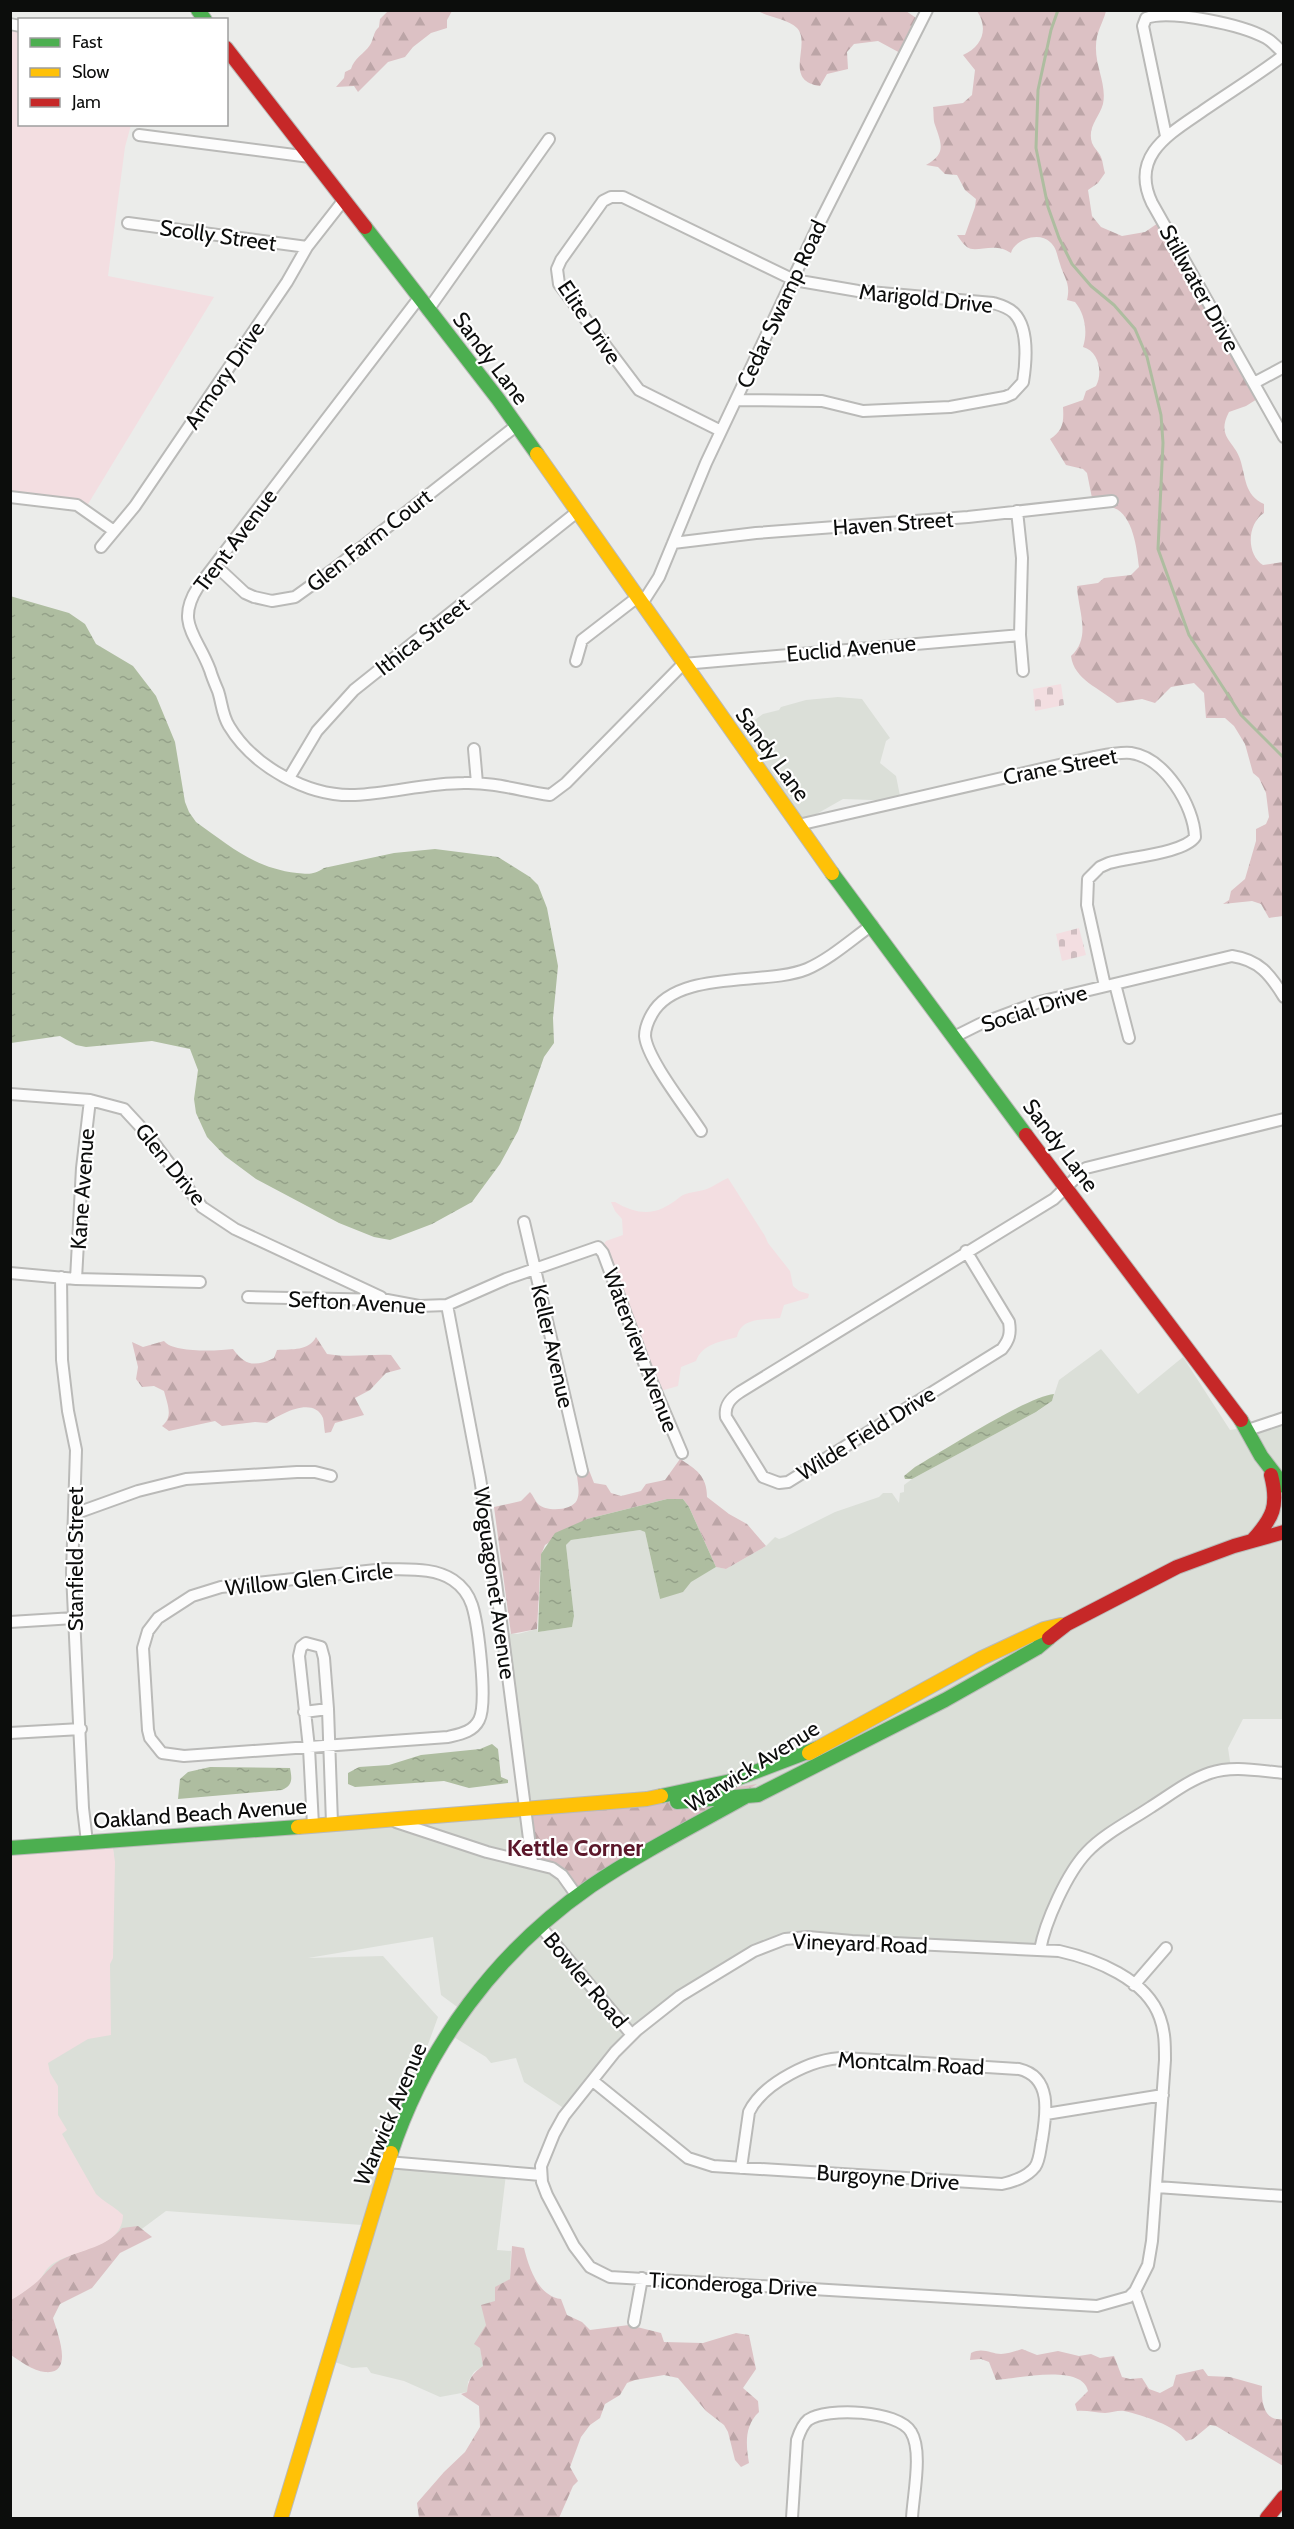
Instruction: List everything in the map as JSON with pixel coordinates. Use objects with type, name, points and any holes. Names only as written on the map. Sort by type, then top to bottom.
[{"type":"main road","name":"Sandy Lane","points":[[229,53],[516,426],[641,599],[683,664],[798,825],[1248,1430],[1269,1466],[1284,1486]]},
{"type":"main road","points":[[1252,1541],[1274,1512],[1276,1493],[1269,1466]]},
{"type":"main road","name":"Warwick Avenue","points":[[280,2518],[387,2162],[428,2066],[451,2028],[490,1977],[540,1926],[577,1896],[653,1848],[751,1796],[973,1685],[1037,1648],[1067,1624],[1179,1566],[1284,1532]]},
{"type":"main road","name":"Warwick Avenue","points":[[751,1796],[754,1786],[818,1748],[992,1653],[1044,1629],[1067,1624]]},
{"type":"main road","name":"Oakland Beach Avenue","points":[[10,1848],[332,1823],[393,1821],[646,1799],[731,1780],[818,1748]]},
{"type":"main road","name":"Oakland Beach Avenue","points":[[622,1801],[675,1802],[751,1796]]},
{"type":"main road","points":[[1267,2518],[1284,2497]]},
{"type":"street","name":"Cedar Swamp Road","points":[[576,661],[582,640],[641,599],[659,577],[735,400],[864,132],[927,10]]},
{"type":"street","points":[[1159,15],[1186,16],[1240,29],[1268,39],[1284,55],[1166,136],[1143,26],[1146,18],[1159,15]]},
{"type":"street","points":[[139,135],[310,157]]},
{"type":"street","name":"Stillwater Drive","points":[[1166,136],[1151,156],[1147,168],[1145,184],[1149,197],[1284,437]]},
{"type":"street","points":[[428,310],[549,140]]},
{"type":"street","name":"Elite Drive","points":[[721,430],[639,390],[559,284],[557,269],[561,260],[603,201],[615,196],[623,197],[794,280]]},
{"type":"street","name":"Armory Drive","points":[[101,547],[135,506],[287,282],[307,247],[343,201]]},
{"type":"street","name":"Scolly Street","points":[[128,223],[307,247]]},
{"type":"street","name":"Marigold Drive","points":[[735,400],[822,401],[863,411],[950,407],[1005,397],[1012,394],[1023,382],[1025,369],[1022,332],[1016,315],[1005,306],[954,298],[837,289],[794,280]]},
{"type":"street","name":"Trent Avenue","points":[[419,298],[189,602],[186,615],[188,624],[203,652],[229,725],[249,752],[262,763],[289,778],[324,792],[353,795],[440,784],[477,783],[550,795],[556,792],[646,704],[683,664]]},
{"type":"street","points":[[1254,382],[1284,367]]},
{"type":"street","name":"Glen Farm Court","points":[[215,565],[245,593],[254,597],[272,601],[295,597],[516,426]]},
{"type":"street","points":[[10,497],[77,505],[114,531]]},
{"type":"street","name":"Haven Street","points":[[673,543],[756,533],[900,524],[1112,501]]},
{"type":"street","points":[[1017,511],[1022,558],[1020,635],[1023,671]]},
{"type":"street","name":"Ithica Street","points":[[289,778],[317,731],[354,690],[577,512]]},
{"type":"street","name":"Euclid Avenue","points":[[683,664],[1020,635]]},
{"type":"street","points":[[474,748],[477,783]]},
{"type":"street","name":"Crane Street","points":[[798,825],[1094,757],[1131,753],[1148,760],[1161,770],[1184,802],[1195,837],[1191,843],[1179,848],[1109,863],[1100,867],[1088,879],[1087,905],[1110,985]]},
{"type":"street","points":[[701,1131],[652,1056],[645,1039],[647,1023],[654,1010],[675,995],[708,983],[784,975],[807,969],[872,925]]},
{"type":"street","name":"Social Drive","points":[[954,1037],[980,1024],[1039,1002],[1232,956],[1248,958],[1258,965],[1284,998]]},
{"type":"street","name":"Social Drive","points":[[1110,985],[1129,1038]]},
{"type":"street","name":"Glen Drive","points":[[10,1094],[90,1100],[111,1104],[130,1114],[196,1201],[217,1218],[235,1229],[387,1300]]},
{"type":"street","name":"Kane Avenue","points":[[76,1279],[82,1168],[90,1100]]},
{"type":"street","name":"Wilde Field Drive","points":[[966,1251],[1009,1323],[1011,1333],[1002,1349],[788,1482],[779,1484],[763,1477],[728,1422],[726,1408],[730,1400],[966,1251],[1054,1199],[1067,1188],[1080,1171],[1284,1119]]},
{"type":"street","name":"Keller Avenue","points":[[524,1222],[582,1471]]},
{"type":"street","name":"Sefton Avenue","points":[[248,1297],[387,1300],[419,1306],[447,1305],[534,1268],[598,1247]]},
{"type":"street","name":"Waterview Avenue","points":[[598,1247],[603,1253],[646,1368],[682,1453]]},
{"type":"street","points":[[10,1273],[76,1279],[200,1282]]},
{"type":"street","name":"Stanfield Street","points":[[61,1277],[62,1360],[68,1411],[76,1450],[72,1573],[83,1808],[87,1842]]},
{"type":"street","name":"Woguagonet Avenue","points":[[447,1305],[480,1478],[532,1862]]},
{"type":"street","points":[[1248,1430],[1284,1418]]},
{"type":"street","points":[[74,1514],[138,1491],[186,1479],[297,1472],[315,1472],[330,1476]]},
{"type":"street","name":"Willow Glen Circle","points":[[385,1569],[421,1570],[437,1573],[453,1580],[467,1594],[477,1622],[483,1701],[482,1713],[477,1724],[465,1733],[448,1737],[309,1748],[184,1756],[162,1753],[150,1738],[146,1716],[143,1648],[151,1626],[180,1602],[199,1593],[221,1587],[385,1569]]},
{"type":"street","points":[[10,1622],[74,1618]]},
{"type":"street","points":[[313,1825],[309,1748],[299,1656],[301,1647],[306,1643],[321,1647],[328,1709],[332,1823]]},
{"type":"street","points":[[304,1712],[328,1709]]},
{"type":"street","points":[[10,1733],[81,1729]]},
{"type":"street","points":[[1040,1950],[1047,1922],[1071,1876],[1082,1858],[1097,1843],[1182,1787],[1211,1773],[1236,1770],[1284,1773]]},
{"type":"street","name":"Oakland Beach Avenue","points":[[393,1821],[449,1840],[552,1868],[562,1875],[577,1896]]},
{"type":"street","name":"Bowler Road","points":[[540,1926],[632,2035]]},
{"type":"street","name":"Vineyard Road","points":[[541,2175],[541,2166],[554,2134],[570,2108],[632,2035],[680,1996],[754,1951],[785,1939],[808,1937],[1059,1951],[1094,1960],[1115,1971],[1134,1985],[1153,2006],[1162,2026],[1165,2060],[1157,2187],[1148,2265],[1135,2291]]},
{"type":"street","points":[[1134,1985],[1166,1948]]},
{"type":"street","name":"Montcalm Road","points":[[741,2168],[749,2112],[755,2101],[791,2074],[809,2064],[833,2058],[944,2063],[1024,2070],[1032,2075],[1042,2088],[1046,2114]]},
{"type":"street","name":"Burgoyne Drive","points":[[592,2081],[687,2158],[705,2165],[741,2168],[1002,2184],[1021,2178],[1035,2166],[1039,2158],[1046,2114]]},
{"type":"street","points":[[1046,2114],[1163,2095]]},
{"type":"street","points":[[387,2162],[541,2175]]},
{"type":"street","name":"Ticonderoga Drive","points":[[541,2175],[552,2206],[582,2259],[594,2271],[603,2275],[1097,2306],[1129,2297],[1135,2291]]},
{"type":"street","points":[[1157,2187],[1284,2196]]},
{"type":"street","points":[[634,2322],[642,2278]]},
{"type":"street","points":[[1135,2291],[1154,2345]]},
{"type":"street","points":[[792,2518],[797,2440],[800,2432],[805,2422],[810,2419],[835,2413],[890,2416],[904,2423],[911,2432],[917,2450],[912,2518]]},
{"type":"shaded area","points":[[838,697],[862,699],[890,738],[886,741],[880,763],[896,776],[901,801],[843,799],[799,824],[735,734],[763,714],[779,710],[781,707],[806,700]]},
{"type":"shaded area","points":[[1101,1349],[1138,1394],[1183,1357],[1230,1430],[1257,1426],[1283,1417],[1283,1719],[1243,1719],[1228,1748],[1231,1768],[1179,1790],[1081,1860],[1041,1948],[787,1938],[713,1976],[632,2035],[568,2111],[524,2082],[516,2058],[491,2063],[486,2057],[449,2034],[464,2012],[441,1995],[433,1937],[308,1958],[383,1956],[438,2017],[362,2225],[166,2211],[11,2326],[11,1867],[114,1858],[112,1841],[521,1810],[504,1633],[518,1634],[537,1629],[538,1632],[572,1627],[574,1616],[566,1545],[571,1540],[640,1530],[645,1532],[660,1599],[716,1567],[726,1569],[766,1546],[775,1537],[779,1539],[785,1537],[835,1512],[879,1497],[883,1493],[892,1493],[899,1503],[900,1493],[904,1492],[904,1485],[912,1479],[1038,1411],[1052,1401],[1059,1380]]},
{"type":"shaded area","points":[[388,2164],[506,2174],[497,2250],[511,2251],[510,2279],[503,2284],[486,2325],[480,2347],[483,2366],[474,2372],[468,2382],[467,2392],[440,2397],[404,2381],[371,2373],[367,2367],[352,2368],[332,2361]]},
{"type":"green space","points":[[389,10],[452,11],[447,20],[447,28],[431,33],[413,47],[405,57],[388,62],[358,92],[354,86],[336,87],[344,78],[345,72],[351,69],[354,62],[370,45],[379,27],[380,19]]},
{"type":"green space","points":[[758,11],[906,11],[922,22],[902,54],[878,41],[854,44],[847,52],[848,69],[827,74],[820,86],[809,83],[802,77],[800,61],[802,43],[797,28],[789,22]]},
{"type":"green space","points":[[977,11],[1106,11],[1096,41],[1097,61],[1104,97],[1091,132],[1093,145],[1101,157],[1105,173],[1098,183],[1088,190],[1092,216],[1101,227],[1122,236],[1145,232],[1161,221],[1262,396],[1246,406],[1229,412],[1224,427],[1227,438],[1240,459],[1249,491],[1264,504],[1264,513],[1254,524],[1252,531],[1251,547],[1254,554],[1263,565],[1283,562],[1283,916],[1269,918],[1261,904],[1252,901],[1223,904],[1229,900],[1231,891],[1245,879],[1256,841],[1256,829],[1266,824],[1269,817],[1266,793],[1259,778],[1253,773],[1245,744],[1234,726],[1225,718],[1206,718],[1204,693],[1194,683],[1171,687],[1155,703],[1142,699],[1117,703],[1082,677],[1073,664],[1071,656],[1081,641],[1082,632],[1077,586],[1098,583],[1104,578],[1131,575],[1139,567],[1137,551],[1133,533],[1126,518],[1114,508],[1094,508],[1087,473],[1083,469],[1066,465],[1050,439],[1058,433],[1062,426],[1063,407],[1083,400],[1086,391],[1096,386],[1099,375],[1096,358],[1093,353],[1083,347],[1085,323],[1075,302],[1067,300],[1068,285],[1054,247],[1045,239],[1034,237],[1017,244],[1011,253],[998,248],[971,249],[967,247],[957,235],[965,235],[976,199],[965,190],[957,175],[945,174],[938,167],[926,165],[937,157],[941,148],[933,107],[963,103],[972,95],[975,70],[963,55],[970,52],[982,37],[983,24]]},
{"type":"green space","points":[[11,25],[18,26],[18,126],[131,126],[125,147],[108,276],[214,297],[85,509],[11,496]]},
{"type":"green space","points":[[1061,684],[1064,705],[1035,711],[1033,689]]},
{"type":"green space","points":[[1079,928],[1086,955],[1062,961],[1056,934]]},
{"type":"green space","points":[[728,1178],[768,1243],[790,1271],[793,1286],[809,1294],[808,1298],[784,1305],[780,1318],[748,1323],[739,1331],[737,1337],[707,1347],[696,1361],[681,1367],[678,1386],[657,1392],[601,1248],[606,1241],[623,1235],[622,1219],[611,1202],[633,1210],[649,1212],[672,1203],[683,1195],[707,1189]]},
{"type":"green space","points":[[316,1337],[327,1354],[391,1355],[401,1369],[386,1373],[370,1390],[355,1398],[364,1415],[335,1423],[331,1432],[325,1433],[323,1418],[318,1411],[304,1407],[287,1412],[267,1423],[222,1426],[215,1421],[169,1431],[162,1426],[169,1414],[164,1391],[154,1386],[142,1387],[136,1379],[138,1367],[132,1342],[143,1347],[164,1341],[176,1348],[207,1351],[233,1349],[246,1362],[256,1364],[274,1358],[277,1350],[305,1347]]},
{"type":"green space","points":[[577,1454],[585,1460],[594,1483],[606,1485],[611,1493],[621,1496],[641,1491],[646,1484],[665,1480],[680,1459],[703,1478],[707,1497],[747,1524],[766,1546],[726,1569],[716,1567],[689,1507],[683,1499],[667,1499],[587,1519],[545,1545],[541,1555],[537,1629],[511,1634],[494,1507],[521,1501],[530,1492],[542,1507],[559,1509],[574,1504],[578,1494],[577,1476],[582,1470]]},
{"type":"green space","points":[[757,1784],[583,1892],[536,1864],[529,1810],[660,1799]]},
{"type":"green space","points":[[112,1841],[115,1862],[113,1958],[110,1964],[111,2035],[88,2039],[48,2063],[50,2073],[58,2086],[58,2115],[67,2130],[62,2134],[96,2194],[123,2215],[121,2227],[106,2242],[50,2266],[38,2281],[11,2300],[11,1848]]},
{"type":"green space","points":[[138,2226],[152,2237],[120,2253],[92,2288],[60,2304],[53,2318],[62,2351],[59,2367],[54,2371],[36,2370],[11,2355],[10,2300],[41,2278],[60,2260],[103,2243],[122,2228]]},
{"type":"green space","points":[[512,2246],[524,2248],[532,2272],[541,2287],[546,2293],[561,2299],[567,2315],[582,2322],[590,2330],[629,2325],[661,2333],[664,2342],[703,2343],[736,2333],[749,2335],[756,2369],[743,2388],[758,2401],[759,2412],[748,2430],[749,2463],[741,2467],[735,2460],[724,2425],[706,2411],[678,2378],[664,2375],[627,2383],[620,2395],[605,2404],[600,2418],[590,2425],[581,2437],[570,2467],[578,2481],[573,2486],[559,2518],[419,2518],[417,2503],[465,2452],[480,2427],[479,2406],[461,2394],[467,2392],[472,2377],[483,2366],[480,2348],[474,2344],[486,2325],[481,2305],[495,2301],[495,2287],[510,2279]]},
{"type":"green space","points":[[1022,2349],[1037,2355],[1058,2351],[1079,2356],[1091,2354],[1100,2358],[1114,2356],[1122,2377],[1142,2378],[1149,2389],[1160,2393],[1173,2386],[1176,2375],[1203,2369],[1208,2376],[1230,2377],[1262,2386],[1265,2410],[1272,2417],[1283,2419],[1283,2466],[1216,2426],[1210,2425],[1193,2439],[1186,2441],[1167,2426],[1131,2413],[1077,2411],[1075,2404],[1088,2391],[1083,2382],[1074,2377],[1047,2375],[996,2380],[989,2362],[981,2359],[970,2360],[971,2353],[975,2351],[1001,2354]]},
{"type":"water","points":[[10,596],[69,613],[85,624],[96,644],[133,666],[156,696],[175,742],[185,802],[189,812],[196,822],[243,855],[268,866],[308,874],[324,868],[394,853],[435,849],[498,857],[530,877],[538,885],[547,908],[558,966],[553,1018],[554,1043],[544,1057],[518,1131],[500,1164],[472,1202],[432,1224],[390,1240],[374,1237],[339,1223],[256,1179],[225,1156],[207,1137],[196,1113],[194,1099],[198,1070],[190,1049],[152,1041],[86,1047],[76,1045],[60,1036],[11,1043]]},
{"type":"water","points":[[1054,1394],[1052,1401],[1036,1412],[912,1479],[905,1479],[904,1476],[915,1467],[985,1425],[1025,1404]]},
{"type":"water","points":[[667,1499],[683,1499],[689,1507],[716,1567],[691,1582],[683,1592],[660,1599],[645,1532],[640,1530],[571,1540],[566,1545],[574,1616],[572,1627],[538,1632],[541,1554],[555,1533],[587,1519]]},
{"type":"water","points":[[492,1744],[498,1749],[501,1777],[508,1780],[508,1783],[469,1788],[444,1781],[355,1787],[348,1784],[348,1773],[359,1767],[389,1765],[421,1755],[480,1749]]},
{"type":"water","points":[[210,1767],[290,1768],[291,1781],[282,1790],[178,1799],[180,1779],[188,1772]]},
{"type":"waterway","points":[[1058,10],[1051,30],[1038,90],[1036,148],[1048,207],[1059,238],[1072,264],[1135,329],[1147,357],[1161,415],[1163,443],[1158,549],[1189,635],[1241,715],[1284,758]]},
{"type":"traffic: fast","points":[[198,10],[204,18]]},
{"type":"traffic: fast","points":[[365,227],[498,399],[537,454]]},
{"type":"traffic: fast","points":[[832,873],[1026,1135]]},
{"type":"traffic: fast","points":[[1241,1420],[1261,1456],[1284,1486]]},
{"type":"traffic: fast","points":[[677,1802],[758,1795],[945,1700],[1037,1648],[1049,1638]]},
{"type":"traffic: fast","points":[[661,1796],[731,1781],[818,1748]]},
{"type":"traffic: fast","points":[[391,2153],[406,2113],[445,2038],[469,2003],[525,1940],[591,1886],[745,1797]]},
{"type":"traffic: fast","points":[[10,1848],[298,1827]]},
{"type":"traffic: slow","points":[[537,454],[832,873]]},
{"type":"traffic: slow","points":[[809,1753],[982,1658],[1044,1629],[1061,1625]]},
{"type":"traffic: slow","points":[[298,1827],[661,1796]]},
{"type":"traffic: slow","points":[[281,2518],[391,2153]]},
{"type":"traffic: jam","points":[[228,51],[365,227]]},
{"type":"traffic: jam","points":[[1026,1135],[1241,1420]]},
{"type":"traffic: jam","points":[[1252,1541],[1265,1525],[1272,1511],[1274,1495],[1271,1475]]},
{"type":"traffic: jam","points":[[1049,1638],[1067,1624],[1177,1567],[1234,1546],[1284,1532]]},
{"type":"traffic: jam","points":[[1267,2518],[1284,2497]]},
{"type":"district","name":"Kettle Corner","points":[[575,1848]]}]
